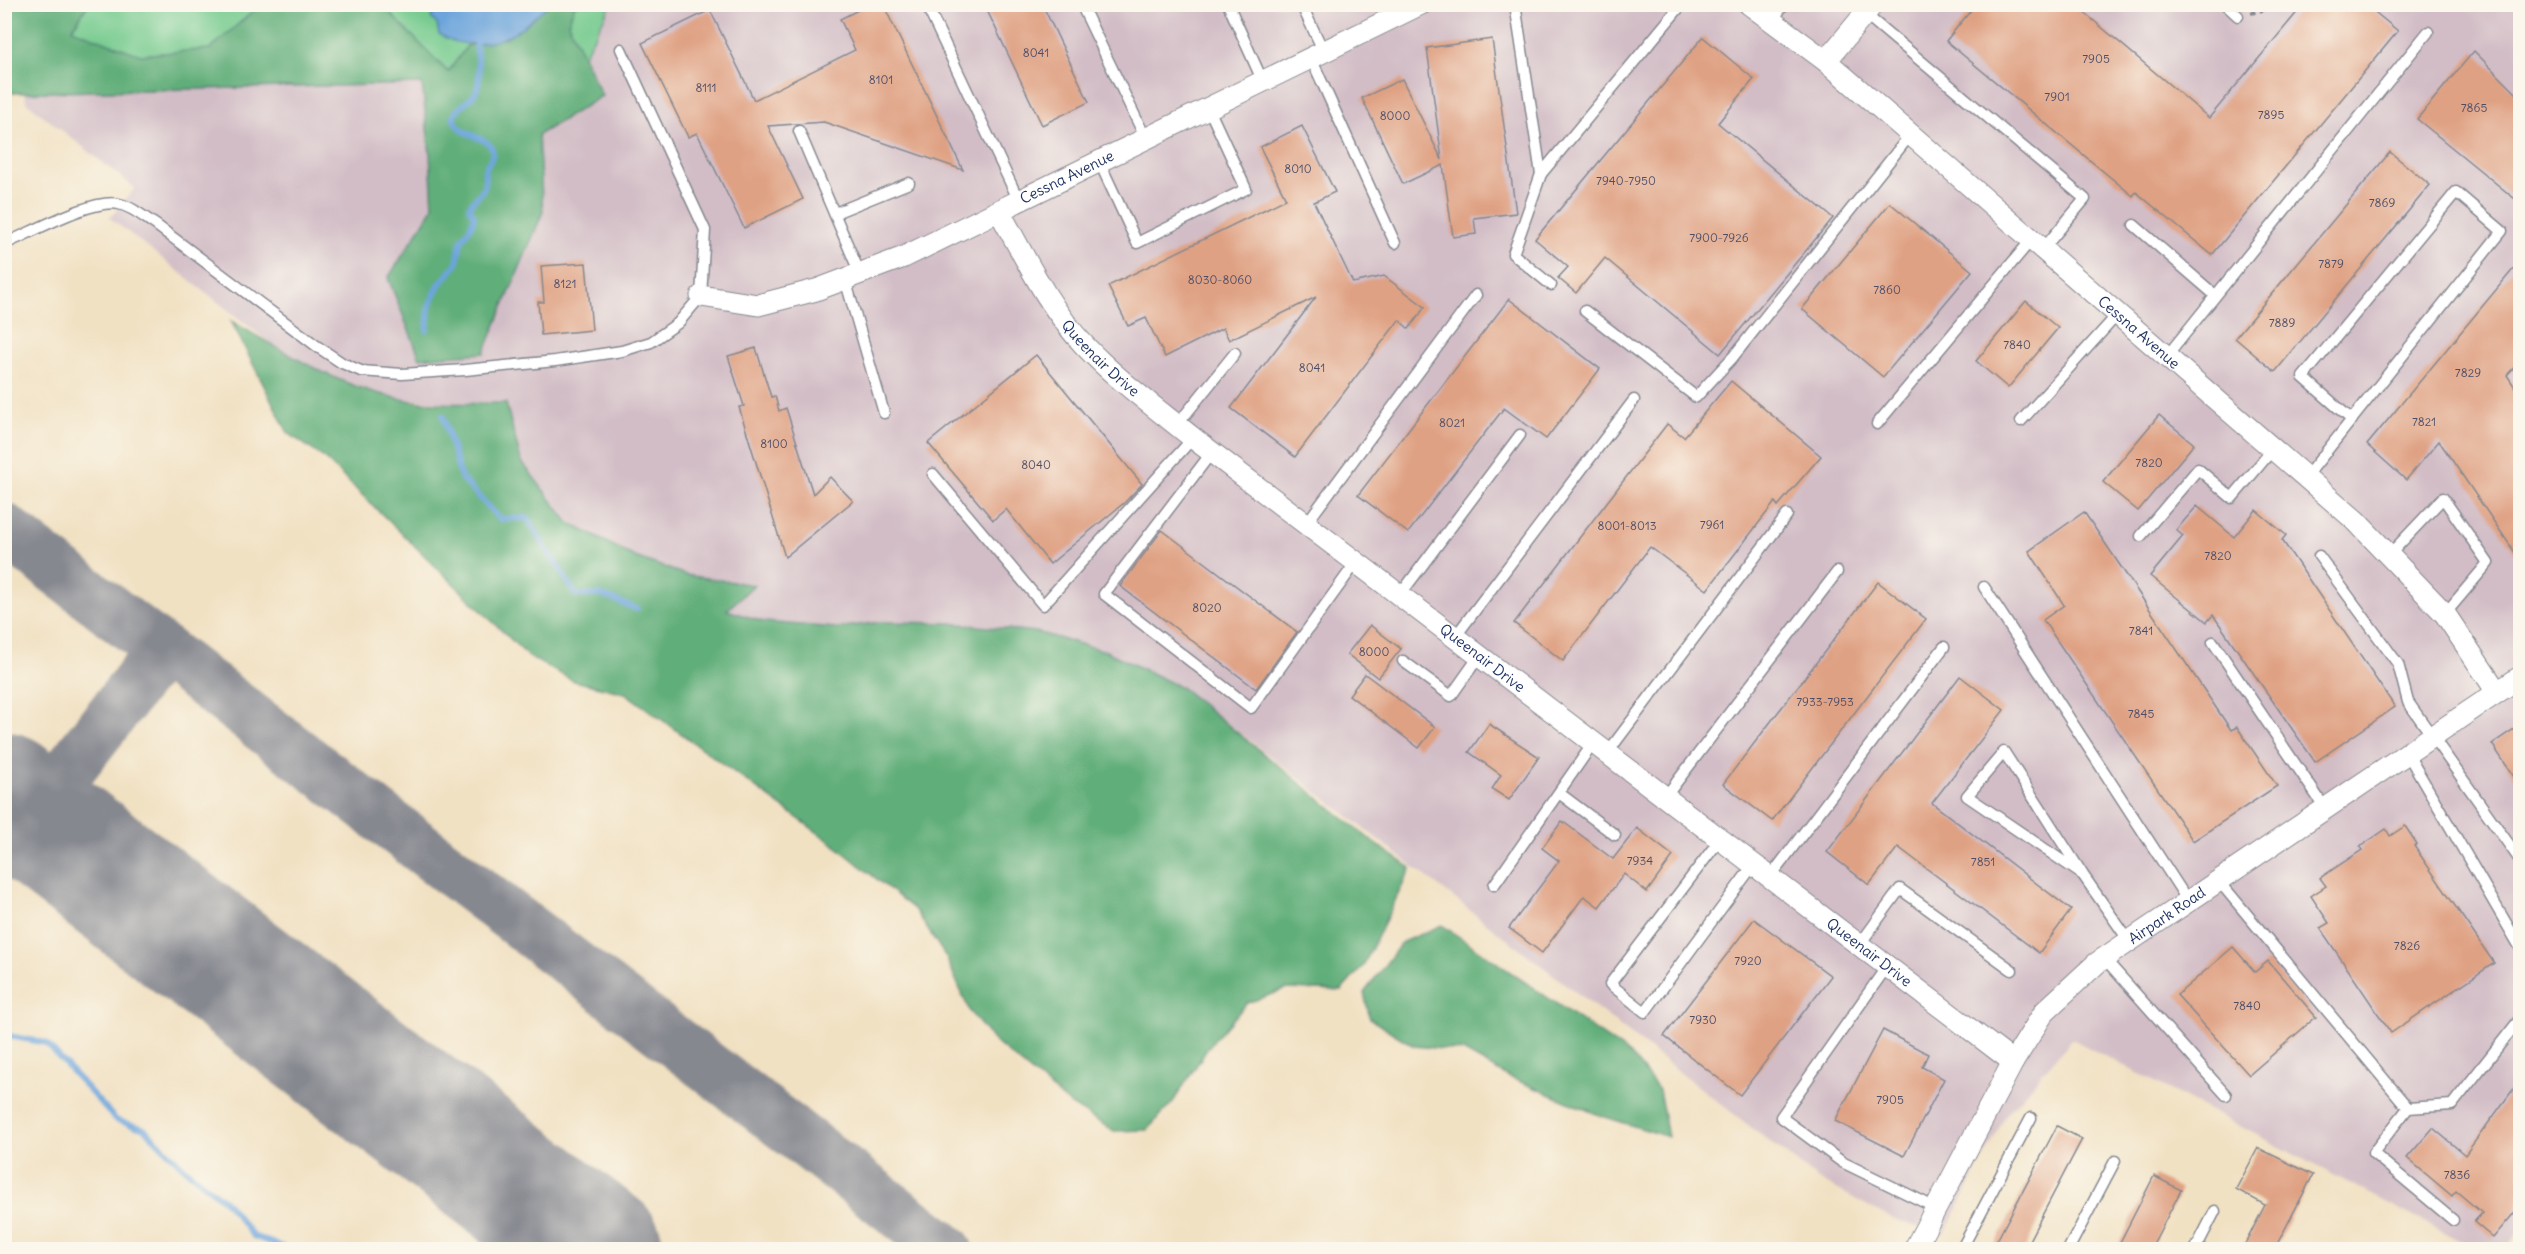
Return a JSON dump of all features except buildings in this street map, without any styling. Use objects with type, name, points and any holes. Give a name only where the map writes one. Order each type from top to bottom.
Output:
[{"type":"street","name":"Cessna Avenue","points":[[701,296],[758,305],[816,290],[904,257],[1420,4]]},
{"type":"street","name":"Cessna Avenue","points":[[1749,4],[1778,13],[1826,61],[2356,521],[2445,614],[2497,692]]},
{"type":"street","points":[[1826,61],[1869,9]]},
{"type":"street","name":"Queenair Drive","points":[[999,211],[1056,310],[1084,345],[1116,376],[1306,524],[2013,1062]]},
{"type":"street","name":"Airpark Road","points":[[1914,1250],[2013,1062],[2046,1011],[2104,958],[2128,941],[2520,676]]},
{"type":"lane","points":[[926,4],[1019,201]]},
{"type":"lane","points":[[1081,4],[1146,139]]},
{"type":"lane","points":[[1228,4],[1263,82]]},
{"type":"lane","points":[[1301,4],[1317,55],[1395,243]]},
{"type":"lane","points":[[1515,4],[1540,174]]},
{"type":"lane","points":[[1551,285],[1514,254],[1540,174],[1682,4]]},
{"type":"lane","points":[[2225,4],[2238,16]]},
{"type":"lane","points":[[1869,9],[2085,199],[2037,244],[1877,424]]},
{"type":"lane","points":[[2167,356],[2428,32]]},
{"type":"lane","points":[[4,244],[94,204],[118,203],[156,225],[342,363],[361,371],[378,374],[487,367],[622,351],[651,342],[678,323],[701,296],[705,230],[621,50]]},
{"type":"lane","points":[[1099,161],[1137,243],[1246,189],[1209,109]]},
{"type":"lane","points":[[799,131],[835,213],[853,277],[884,413]]},
{"type":"lane","points":[[1585,311],[1696,397],[1734,357],[1911,134]]},
{"type":"lane","points":[[835,213],[909,183]]},
{"type":"lane","points":[[2306,477],[2352,420],[2502,231],[2456,192],[2303,378],[2352,420]]},
{"type":"lane","points":[[2134,225],[2215,295]]},
{"type":"lane","points":[[1306,524],[1476,295]]},
{"type":"lane","points":[[2021,421],[2118,314]]},
{"type":"lane","points":[[933,474],[1043,605],[1185,431],[1235,353]]},
{"type":"lane","points":[[1455,636],[1634,400]]},
{"type":"lane","points":[[1400,595],[1520,435]]},
{"type":"lane","points":[[2141,536],[2198,469],[2232,498],[2273,449]]},
{"type":"lane","points":[[1212,452],[1104,594],[1251,708],[1357,561]]},
{"type":"lane","points":[[2390,554],[2443,498],[2488,563],[2445,614]]},
{"type":"lane","points":[[1494,885],[1559,793],[1601,747],[1787,515]]},
{"type":"lane","points":[[2319,556],[2398,664],[2408,702],[2520,860]]},
{"type":"lane","points":[[1666,796],[1837,572]]},
{"type":"lane","points":[[1984,587],[2188,901]]},
{"type":"lane","points":[[2212,642],[2325,808]]},
{"type":"lane","points":[[1771,876],[1944,647]]},
{"type":"lane","points":[[1403,661],[1451,696],[1480,655]]},
{"type":"lane","points":[[2083,875],[1967,796],[2004,752],[2128,941]]},
{"type":"lane","points":[[2408,753],[2520,947]]},
{"type":"lane","points":[[1559,793],[1615,835]]},
{"type":"lane","points":[[1721,838],[1610,984],[1646,1012],[1754,864]]},
{"type":"lane","points":[[2218,880],[2408,1108]]},
{"type":"lane","points":[[1860,944],[1900,889],[2012,970]]},
{"type":"lane","points":[[2104,958],[2226,1095]]},
{"type":"lane","points":[[1888,965],[1781,1117],[1842,1162],[1936,1208]]},
{"type":"lane","points":[[2453,1220],[2373,1153],[2408,1108],[2452,1105],[2520,1019]]},
{"type":"lane","points":[[1961,1250],[2031,1118]]},
{"type":"lane","points":[[2068,1250],[2115,1161]]},
{"type":"lane","points":[[2195,1250],[2215,1211]]},
{"type":"path","points":[[2238,16],[2285,4]]},
{"type":"shaded area","points":[[611,5],[2520,5],[2520,1230],[2506,1249],[2476,1249],[2072,1039],[2006,1115],[1945,1233],[1937,1233],[1892,1219],[1818,1179],[1182,688],[950,623],[881,622],[837,628],[764,622],[726,610],[753,585],[686,575],[635,557],[569,523],[521,461],[506,403],[453,403],[392,398],[321,372],[273,345],[110,218],[135,188],[26,102],[25,93],[422,84],[433,208],[388,279],[419,357],[484,352],[543,212],[538,135],[602,97],[583,57]]},
{"type":"green space","points":[[4,5],[611,5],[583,57],[568,23],[572,11],[422,84],[5,93]]},
{"type":"green space","points":[[4,5],[88,5],[72,29],[140,55],[210,49],[260,5],[382,5],[448,72],[467,46],[505,38],[524,26],[549,5],[575,5],[568,23],[602,96],[538,135],[543,212],[484,353],[420,358],[388,278],[433,208],[422,84],[5,93]]},
{"type":"green space","points":[[231,321],[308,365],[370,391],[420,402],[506,403],[521,461],[569,523],[635,557],[686,575],[754,585],[727,610],[764,622],[837,628],[881,622],[950,623],[1036,632],[1106,651],[1182,688],[1372,841],[1411,868],[1363,966],[1341,991],[1287,989],[1247,1003],[1209,1046],[1173,1102],[1147,1130],[1114,1131],[1071,1105],[994,1041],[970,1012],[946,957],[915,910],[832,843],[625,693],[574,681],[529,657],[324,458],[288,433]]},
{"type":"green space","points":[[1442,925],[1631,1055],[1659,1090],[1668,1137],[1599,1115],[1509,1077],[1463,1051],[1414,1046],[1370,1019],[1364,993],[1402,942]]},
{"type":"water","points":[[433,5],[549,5],[524,26],[504,38],[471,44],[459,43],[439,34],[437,24],[431,18],[436,10]]},
{"type":"waterway","points":[[427,330],[429,306],[439,285],[457,263],[461,241],[472,224],[474,216],[469,207],[484,187],[485,170],[492,158],[492,149],[489,144],[461,129],[453,117],[459,108],[472,97],[478,86],[476,45]]},
{"type":"waterway","points":[[443,416],[461,478],[500,519],[527,518],[576,595],[601,595],[637,609]]},
{"type":"waterway","points":[[4,1035],[46,1043],[116,1120],[145,1129],[183,1167],[227,1203],[253,1236],[291,1250]]},
{"type":"taxiway","points":[[4,529],[947,1250]]},
{"type":"taxiway","points":[[32,817],[162,650]]},
{"type":"runway","points":[[4,796],[599,1250]]}]
